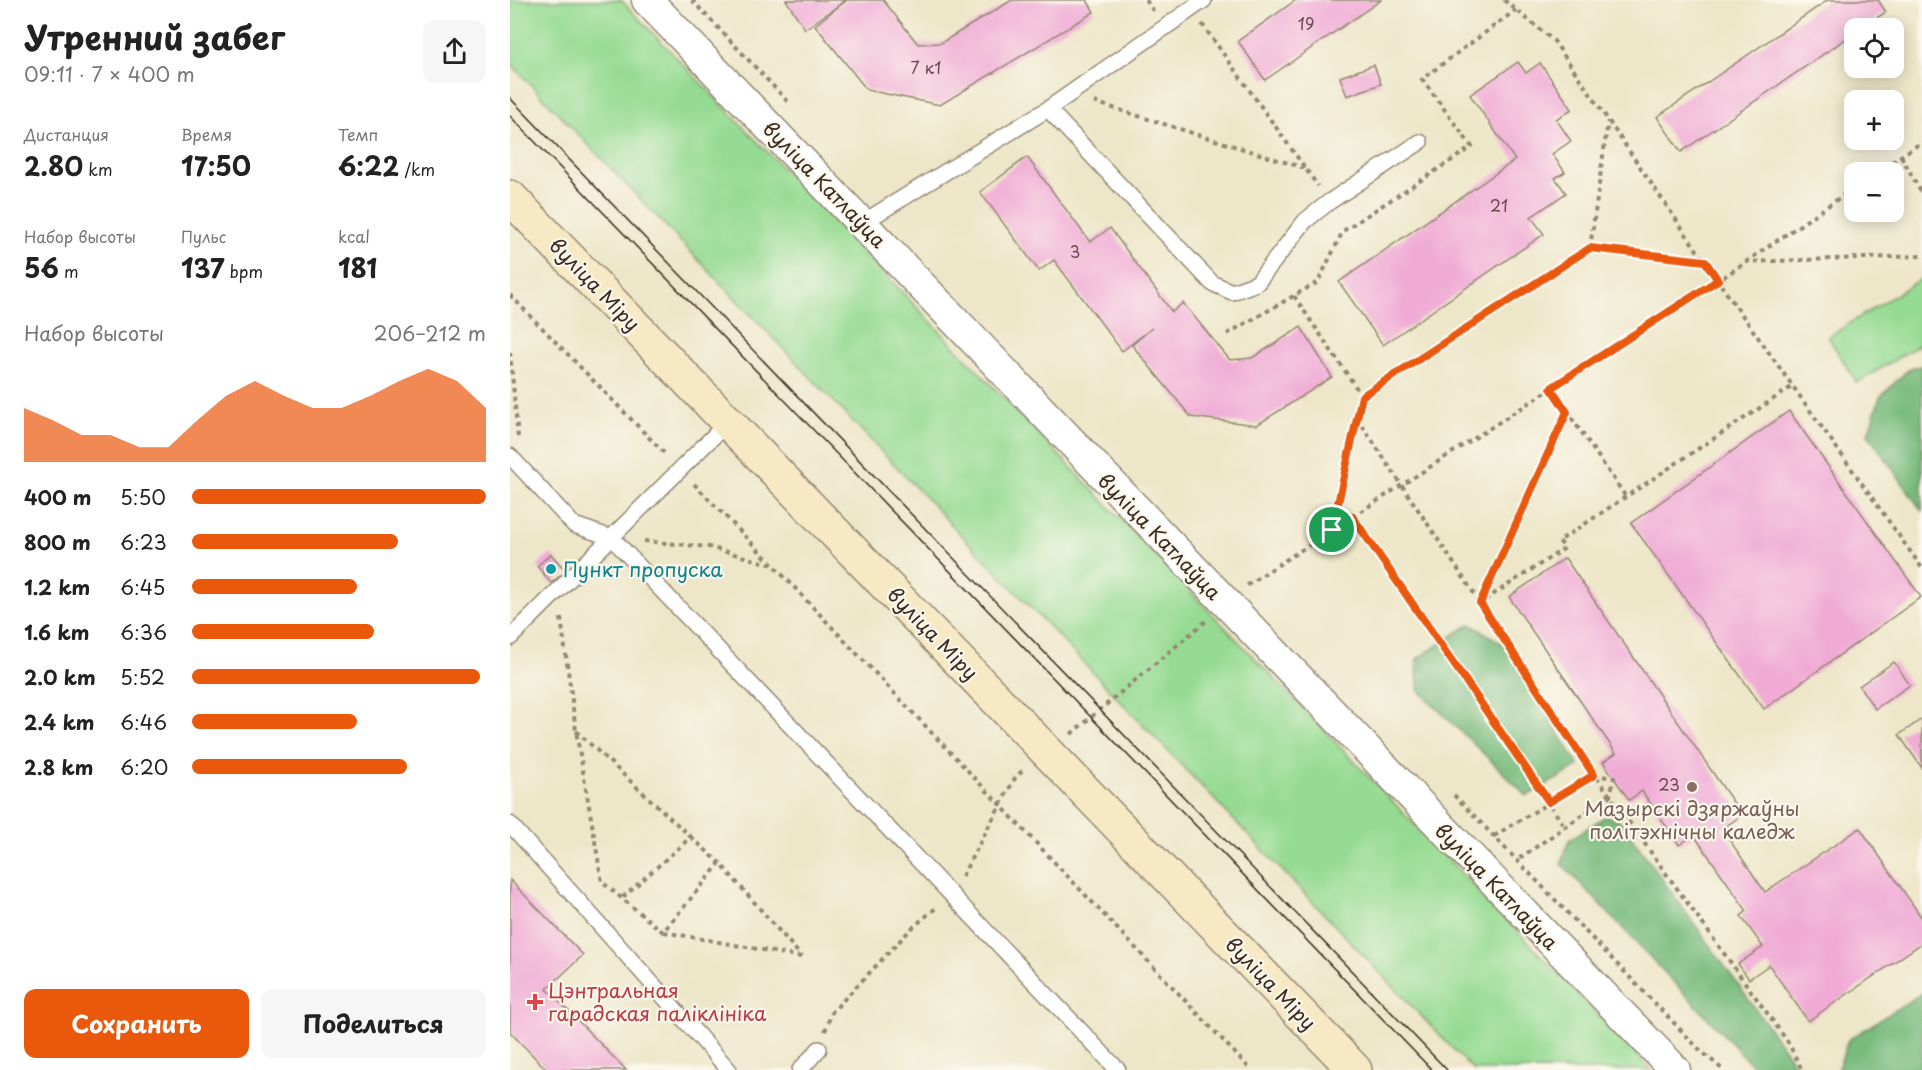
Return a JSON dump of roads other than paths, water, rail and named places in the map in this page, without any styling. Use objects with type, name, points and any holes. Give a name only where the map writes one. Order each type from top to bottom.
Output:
[{"type":"main road","name":"вуліца Міру","points":[[510,197],[1356,1070]]},
{"type":"street","name":"вуліца Катлаўца","points":[[647,0],[1225,605],[1675,1070]]},
{"type":"lane","points":[[862,223],[1048,109],[1198,4]]},
{"type":"lane","points":[[1048,109],[1212,284],[1232,292],[1257,283],[1305,221],[1329,202],[1420,142]]},
{"type":"lane","points":[[510,638],[729,421]]},
{"type":"lane","points":[[515,462],[574,525],[612,538],[1119,1070]]},
{"type":"lane","points":[[510,825],[729,1070]]},
{"type":"lane","points":[[800,1070],[819,1049]]},
{"type":"tram line","points":[[510,98],[1447,1070]]},
{"type":"tram line","points":[[510,116],[1432,1070]]},
{"type":"place","name":"Пункт пропуска","points":[[551,569]]},
{"type":"place","name":"Мазырскі дзяржаўны політэхнічны каледж","points":[[1692,787]]},
{"type":"place","name":"Цэнтральная гарадская паліклініка","points":[[535,1002]]}]
